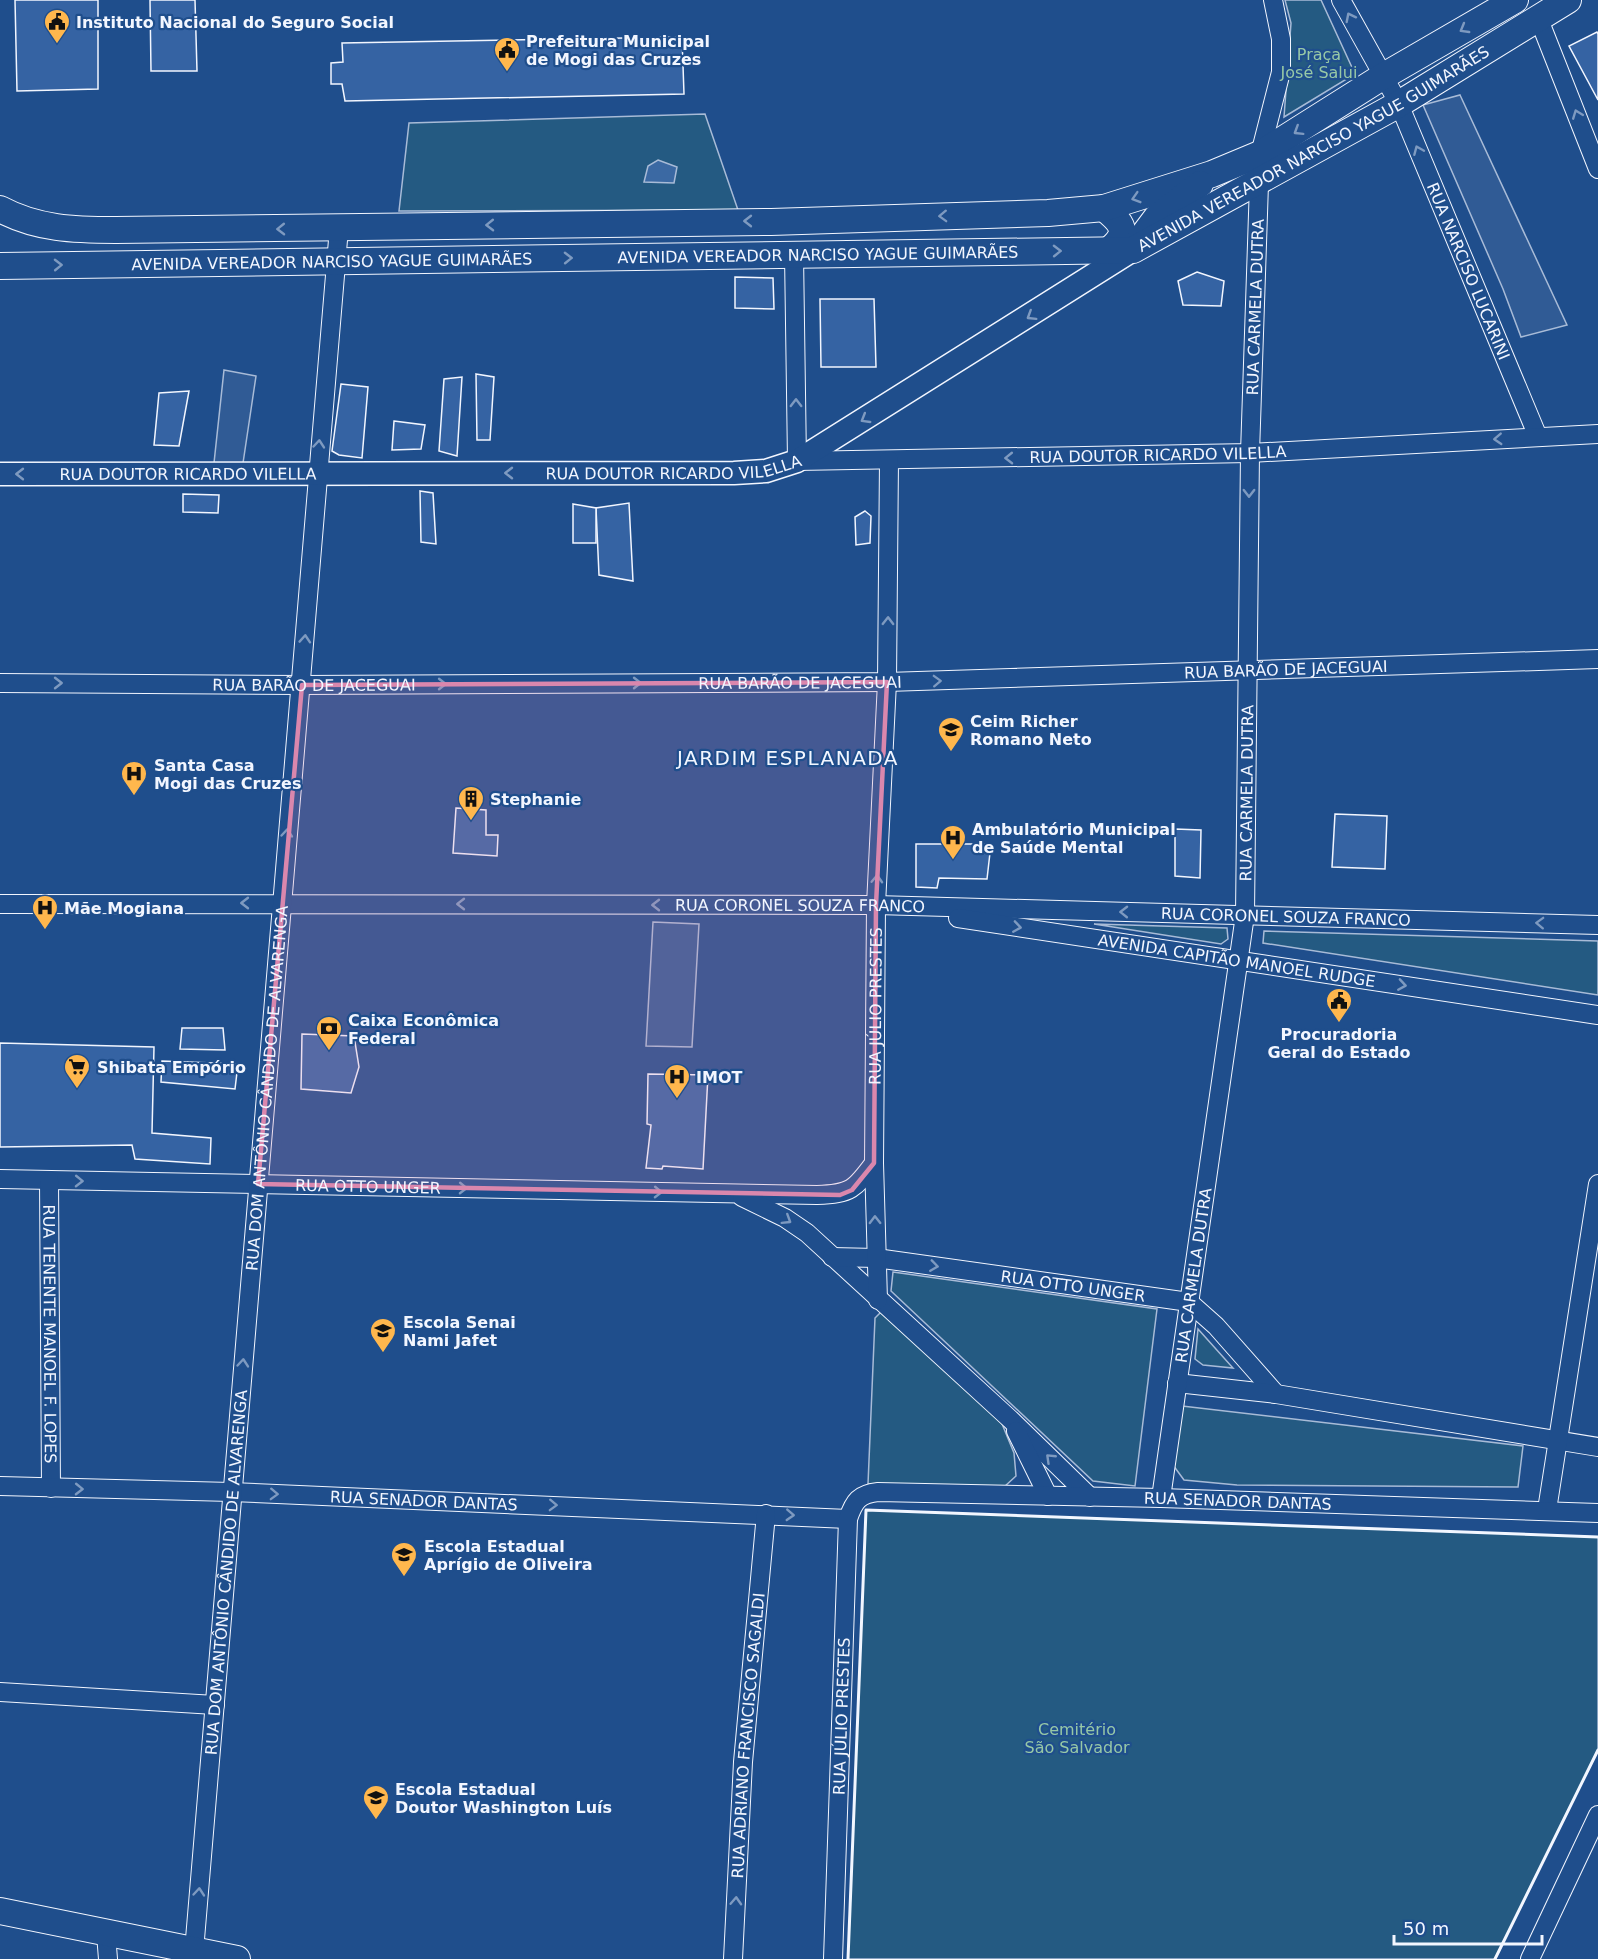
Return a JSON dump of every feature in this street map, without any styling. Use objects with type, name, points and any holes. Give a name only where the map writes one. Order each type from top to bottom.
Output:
[{"type":"main road","name":"AVENIDA VEREADOR NARCISO YAGUE GUIMARÃES","points":[[0,209],[29,222],[88,230],[771,222],[1048,213],[1104,208],[1212,174],[1260,154],[1382,77],[1515,0]]},
{"type":"main road","name":"AVENIDA VEREADOR NARCISO YAGUE GUIMARÃES","points":[[0,266],[1121,250],[1259,183],[1399,105],[1568,0]]},
{"type":"main road","points":[[1121,250],[1157,217],[1212,174]]},
{"type":"main road","points":[[1104,208],[1119,220],[1122,226],[1119,240],[1121,250]]},
{"type":"main road","points":[[0,1911],[107,1947],[194,1951],[237,1959]]},
{"type":"street","name":"RUA CARMELA DUTRA","points":[[1161,1498],[1245,915],[1250,453],[1260,154],[1281,72],[1281,39],[1273,0]]},
{"type":"street","name":"RUA NARCISO LUCARINI","points":[[1341,0],[1399,105],[1538,437]]},
{"type":"street","points":[[1538,17],[1598,169]]},
{"type":"street","name":"RUA DOM ANTÔNIO CÂNDIDO DE ALVARENGA","points":[[194,1951],[339,228]]},
{"type":"street","points":[[797,461],[1121,250]]},
{"type":"street","points":[[794,254],[797,461]]},
{"type":"street","name":"RUA DOUTOR RICARDO VILELLA","points":[[0,474],[734,473],[766,471],[797,461],[1250,453],[1598,434]]},
{"type":"street","name":"RUA JÚLIO PRESTES","points":[[878,1300],[874,1163],[876,905],[887,682],[889,460]]},
{"type":"street","name":"RUA BARÃO DE JACEGUAI","points":[[0,683],[302,685],[887,682],[1598,659]]},
{"type":"street","name":"RUA CORONEL SOUZA FRANCO","points":[[0,904],[876,905],[1598,925]]},
{"type":"street","name":"AVENIDA CAPITÃO MANOEL RUDGE","points":[[876,905],[1598,1015]]},
{"type":"street","name":"RUA OTTO UNGER","points":[[0,1179],[840,1195],[852,1190],[874,1163]]},
{"type":"street","name":"RUA TENENTE MANOEL F. LOPES","points":[[49,1180],[51,1488]]},
{"type":"street","points":[[1547,1510],[1557,1441],[1595,1233],[1598,1184]]},
{"type":"street","name":"RUA OTTO UNGER","points":[[735,1194],[784,1218],[807,1233],[1010,1419],[1090,1497]]},
{"type":"street","name":"RUA OTTO UNGER","points":[[832,1257],[876,1258],[1189,1302]]},
{"type":"street","points":[[1189,1302],[1216,1326],[1276,1394]]},
{"type":"street","points":[[1177,1383],[1276,1394],[1598,1447]]},
{"type":"street","points":[[1010,1419],[1048,1496]]},
{"type":"street","name":"RUA SENADOR DANTAS","points":[[0,1486],[231,1492],[848,1519],[853,1504],[860,1496],[878,1492],[1161,1498],[1598,1513]]},
{"type":"street","name":"RUA ADRIANO FRANCISCO SAGALDI","points":[[733,1959],[743,1762],[766,1514]]},
{"type":"street","name":"RUA JÚLIO PRESTES","points":[[833,1959],[848,1519]]},
{"type":"street","points":[[0,1692],[215,1705]]},
{"type":"street","points":[[1530,1959],[1598,1815]]},
{"type":"highlighted area","points":[[887,682],[876,905],[874,1163],[852,1190],[840,1195],[258,1184],[302,685]]},
{"type":"green space","name":"Praça José Salui","points":[[1285,0],[1321,0],[1355,74],[1284,117],[1291,23]]},
{"type":"green space","points":[[705,114],[738,210],[399,211],[409,123]]},
{"type":"green space","points":[[1094,924],[1227,928],[1228,939],[1221,944]]},
{"type":"green space","points":[[1264,931],[1598,941],[1598,995],[1263,943]]},
{"type":"green space","points":[[893,1272],[1157,1309],[1135,1486],[1093,1481],[891,1291]]},
{"type":"green space","points":[[881,1312],[1000,1419],[1014,1453],[1016,1476],[1004,1487],[868,1484],[875,1318]]},
{"type":"green space","points":[[1198,1329],[1233,1368],[1203,1365],[1195,1359]]},
{"type":"green space","points":[[1182,1406],[1523,1446],[1518,1487],[1237,1485],[1184,1480],[1173,1465]]},
{"type":"green space","name":"Cemitério São Salvador","points":[[866,1510],[1598,1537],[1598,1750],[1495,1959],[848,1959]]},
{"type":"shaded area","points":[[1460,95],[1567,325],[1521,337],[1503,289],[1423,105]]},
{"type":"shaded area","points":[[658,160],[677,167],[674,183],[644,182],[648,166]]},
{"type":"shaded area","points":[[224,370],[256,376],[243,463],[214,463]]},
{"type":"shaded area","points":[[653,922],[699,924],[692,1047],[646,1046]]},
{"type":"building","name":"Instituto Nacional do Seguro Social","points":[[15,0],[98,0],[98,89],[17,91]]},
{"type":"building","points":[[150,0],[195,0],[197,71],[151,71]]},
{"type":"building","points":[[1597,32],[1598,34],[1598,100],[1569,46]]},
{"type":"building","name":"Prefeitura Municipal de Mogi das Cruzes","points":[[682,37],[684,94],[345,101],[342,84],[331,84],[331,63],[343,62],[342,43]]},
{"type":"building","points":[[1197,272],[1224,281],[1221,306],[1183,305],[1178,281]]},
{"type":"building","points":[[735,277],[773,278],[774,309],[735,308]]},
{"type":"building","points":[[820,299],[874,299],[876,367],[821,367]]},
{"type":"building","points":[[476,374],[494,377],[490,440],[477,440]]},
{"type":"building","points":[[462,377],[457,456],[439,451],[444,379]]},
{"type":"building","points":[[341,384],[368,387],[362,458],[339,455],[332,451]]},
{"type":"building","points":[[189,391],[179,446],[154,445],[159,393]]},
{"type":"building","points":[[394,421],[425,425],[421,449],[392,450]]},
{"type":"building","points":[[420,491],[433,493],[436,544],[421,542]]},
{"type":"building","points":[[183,494],[219,495],[218,513],[183,512]]},
{"type":"building","points":[[629,503],[633,581],[599,575],[596,508]]},
{"type":"building","points":[[573,504],[596,508],[596,543],[573,543]]},
{"type":"building","points":[[865,511],[871,516],[870,543],[856,545],[855,517]]},
{"type":"building","name":"Stephanie","points":[[456,808],[486,810],[486,835],[498,835],[497,856],[453,853]]},
{"type":"building","points":[[1335,814],[1387,816],[1385,869],[1332,867]]},
{"type":"building","points":[[1175,829],[1201,830],[1200,878],[1175,876]]},
{"type":"building","name":"Ambulatório Municipal de Saúde Mental","points":[[916,844],[991,844],[987,879],[939,878],[937,888],[916,887]]},
{"type":"building","points":[[182,1028],[223,1028],[225,1050],[180,1049]]},
{"type":"building","name":"Caixa Econômica Federal","points":[[302,1034],[354,1036],[359,1067],[351,1093],[301,1089]]},
{"type":"building","name":"Shibata Empório","points":[[0,1043],[154,1047],[152,1133],[211,1138],[210,1164],[135,1159],[132,1145],[0,1147]]},
{"type":"building","points":[[162,1061],[238,1064],[235,1089],[161,1082]]},
{"type":"building","name":"IMOT","points":[[648,1074],[708,1075],[703,1169],[663,1166],[662,1169],[646,1168],[651,1125],[647,1124]]},
{"type":"wall","points":[[848,1959],[866,1510],[1598,1537]]},
{"type":"wall","points":[[1495,1959],[1598,1750]]},
{"type":"place","name":"Instituto Nacional do Seguro Social","points":[[57,45]]},
{"type":"place","name":"Prefeitura Municipal de Mogi das Cruzes","points":[[507,73]]},
{"type":"place","name":"Ceim Richer Romano Neto","points":[[951,753]]},
{"type":"place","name":"Santa Casa Mogi das Cruzes","points":[[134,797]]},
{"type":"place","name":"Stephanie","points":[[471,822]]},
{"type":"place","name":"Ambulatório Municipal de Saúde Mental","points":[[953,861]]},
{"type":"place","name":"Mãe Mogiana","points":[[45,931]]},
{"type":"place","name":"Procuradoria Geral do Estado","points":[[1339,1024]]},
{"type":"place","name":"Caixa Econômica Federal","points":[[329,1052]]},
{"type":"place","name":"Shibata Empório","points":[[77,1090]]},
{"type":"place","name":"IMOT","points":[[677,1100]]},
{"type":"place","name":"Escola Senai Nami Jafet","points":[[383,1354]]},
{"type":"place","name":"Escola Estadual Aprígio de Oliveira","points":[[404,1578]]},
{"type":"place","name":"Escola Estadual Doutor Washington Luís","points":[[376,1821]]},
{"type":"district","name":"JARDIM ESPLANADA","points":[[788,758]]}]
